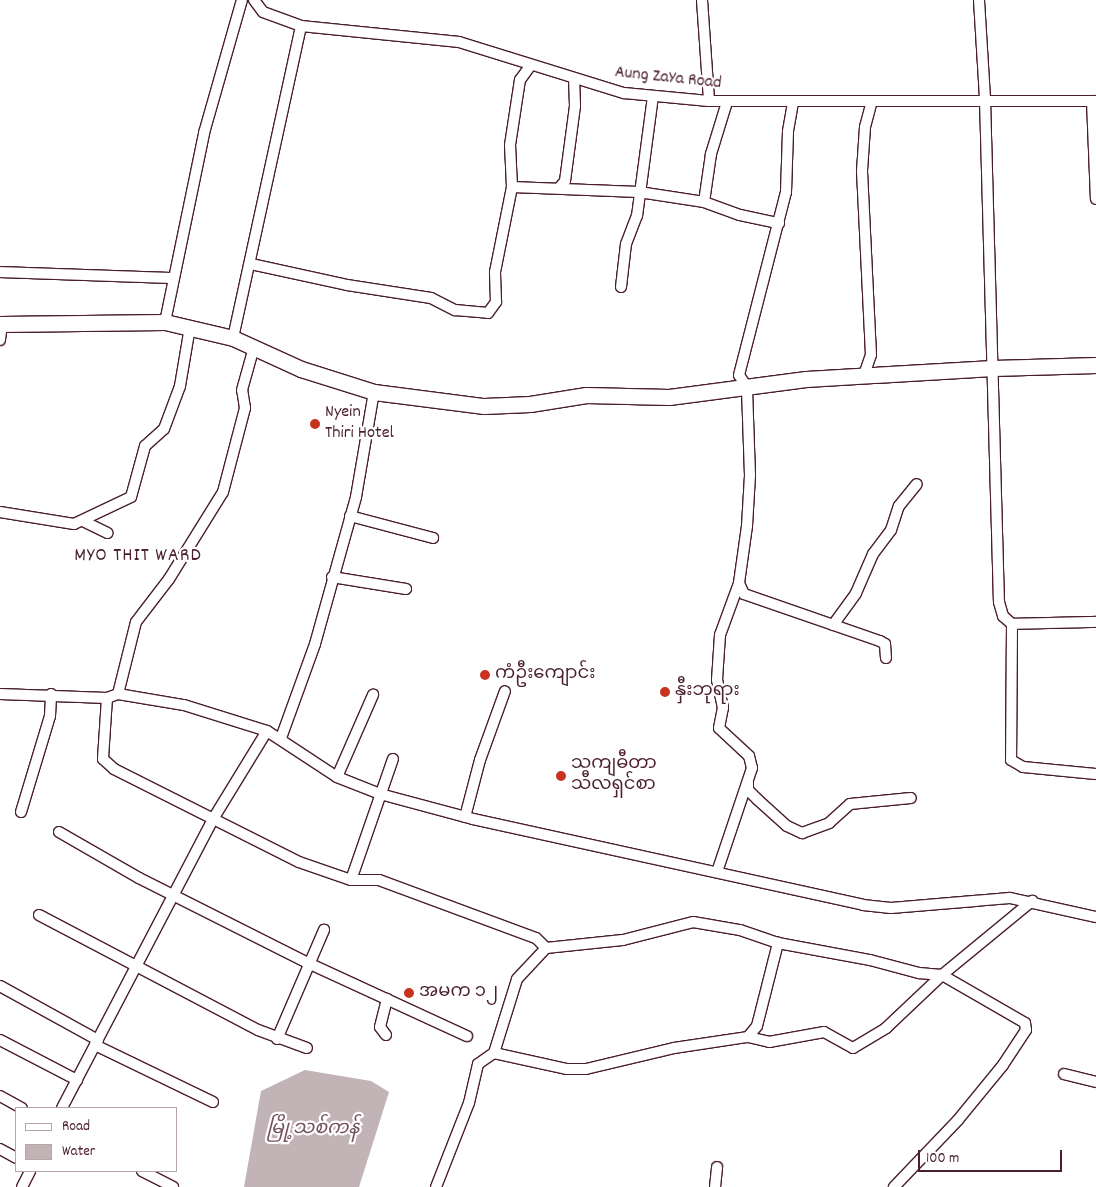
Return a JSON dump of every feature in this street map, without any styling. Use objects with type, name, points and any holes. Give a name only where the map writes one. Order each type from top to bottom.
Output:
[{"type":"street","points":[[165,322],[204,133],[242,0]]},
{"type":"street","name":"Aung ZaYa Road","points":[[254,0],[263,12],[301,26],[459,42],[530,66],[624,93],[709,102],[871,104],[985,99],[1094,101]]},
{"type":"street","points":[[702,0],[709,102]]},
{"type":"street","points":[[979,0],[985,99],[999,602],[1003,616],[1012,624],[1096,622]]},
{"type":"street","points":[[233,338],[251,264],[301,26]]},
{"type":"street","points":[[251,264],[347,285],[431,298],[455,310],[488,313],[496,302],[494,272],[512,187],[510,145],[520,80],[530,66]]},
{"type":"street","points":[[559,188],[564,181],[574,116],[574,79]]},
{"type":"street","points":[[621,287],[626,244],[637,216],[653,96]]},
{"type":"street","points":[[1094,101],[1096,199]]},
{"type":"street","points":[[704,202],[711,154],[727,102]]},
{"type":"street","points":[[717,872],[748,783],[752,761],[719,728],[724,708],[716,680],[720,635],[739,583],[750,475],[747,387],[739,375],[761,281],[779,223],[786,192],[788,131],[793,103]]},
{"type":"street","points":[[864,375],[871,355],[862,171],[865,127],[871,104]]},
{"type":"street","points":[[512,187],[639,192],[704,202],[740,215],[779,223]]},
{"type":"street","points":[[0,272],[173,278]]},
{"type":"street","points":[[0,340],[1,324],[165,322],[190,326],[233,338],[301,369],[374,392],[484,406],[530,404],[586,395],[669,397],[864,375],[1096,365]]},
{"type":"street","points":[[0,512],[70,524],[85,522],[131,497],[145,446],[164,429],[180,386],[190,326]]},
{"type":"street","points":[[118,694],[136,622],[174,572],[222,492],[245,408],[242,390],[254,348]]},
{"type":"street","points":[[281,738],[315,644],[350,516],[374,392]]},
{"type":"street","points":[[833,625],[856,593],[873,554],[891,530],[899,506],[917,484]]},
{"type":"street","points":[[350,516],[432,538]]},
{"type":"street","points":[[85,522],[108,533]]},
{"type":"street","points":[[332,577],[406,589]]},
{"type":"street","points":[[739,583],[744,594],[885,644],[886,658]]},
{"type":"street","points":[[1012,624],[1011,760],[1023,767],[1096,774]]},
{"type":"street","points":[[465,817],[480,760],[505,691]]},
{"type":"street","points":[[0,694],[51,694],[107,698],[118,694],[184,705],[267,731],[281,738],[337,777],[380,794],[465,817],[863,905],[891,908],[1010,898],[1032,901],[1096,917]]},
{"type":"street","points":[[21,812],[50,716],[51,694]]},
{"type":"street","points":[[337,777],[373,695]]},
{"type":"street","points":[[107,698],[103,759],[114,769],[299,862],[351,880],[379,880],[536,938],[546,948]]},
{"type":"street","points":[[63,1107],[213,819],[267,731]]},
{"type":"street","points":[[351,880],[393,759]]},
{"type":"street","points":[[748,783],[748,790],[758,800],[787,826],[802,833],[829,823],[850,804],[912,798]]},
{"type":"street","points":[[59,832],[173,896],[308,963],[467,1036]]},
{"type":"street","points":[[494,1053],[567,1068],[586,1069],[674,1048],[748,1037],[769,1042],[824,1032],[853,1048],[886,1028],[942,975],[1032,901]]},
{"type":"street","points":[[39,915],[135,968],[276,1039],[307,1048]]},
{"type":"street","points":[[436,1187],[469,1103],[478,1064],[494,1053],[517,980],[546,948],[623,940],[693,922],[740,930],[778,943],[870,960],[919,973],[942,975],[1025,1023],[1026,1030],[1003,1066],[958,1120],[894,1187]]},
{"type":"street","points":[[276,1039],[324,930]]},
{"type":"street","points":[[748,1037],[758,1026],[778,943]]},
{"type":"street","points":[[0,986],[96,1042],[213,1102]]},
{"type":"street","points":[[386,1035],[380,1027],[387,999]]},
{"type":"street","points":[[0,1040],[78,1080]]},
{"type":"street","points":[[1064,1074],[1096,1082]]},
{"type":"street","points":[[0,1096],[20,1107]]},
{"type":"street","points":[[0,1149],[15,1157]]},
{"type":"street","points":[[715,1187],[718,1167]]},
{"type":"street","points":[[22,1187],[30,1172]]},
{"type":"street","points":[[144,1172],[173,1187]]},
{"type":"water","name":"မြို့သစ်ကန်","points":[[305,1070],[371,1081],[389,1092],[359,1187],[244,1187],[261,1091]]},
{"type":"place","name":"Nyein Thiri Hotel","points":[[315,424]]},
{"type":"place","name":"ကံဦးကျောင်း","points":[[485,675]]},
{"type":"place","name":"နှီးဘုရား","points":[[665,692]]},
{"type":"place","name":"သကျဓီတာ သီလရှင်စာ","points":[[561,776]]},
{"type":"place","name":"အမက ၁၂","points":[[409,993]]},
{"type":"district","name":"MYO THIT WARD","points":[[138,556]]}]
